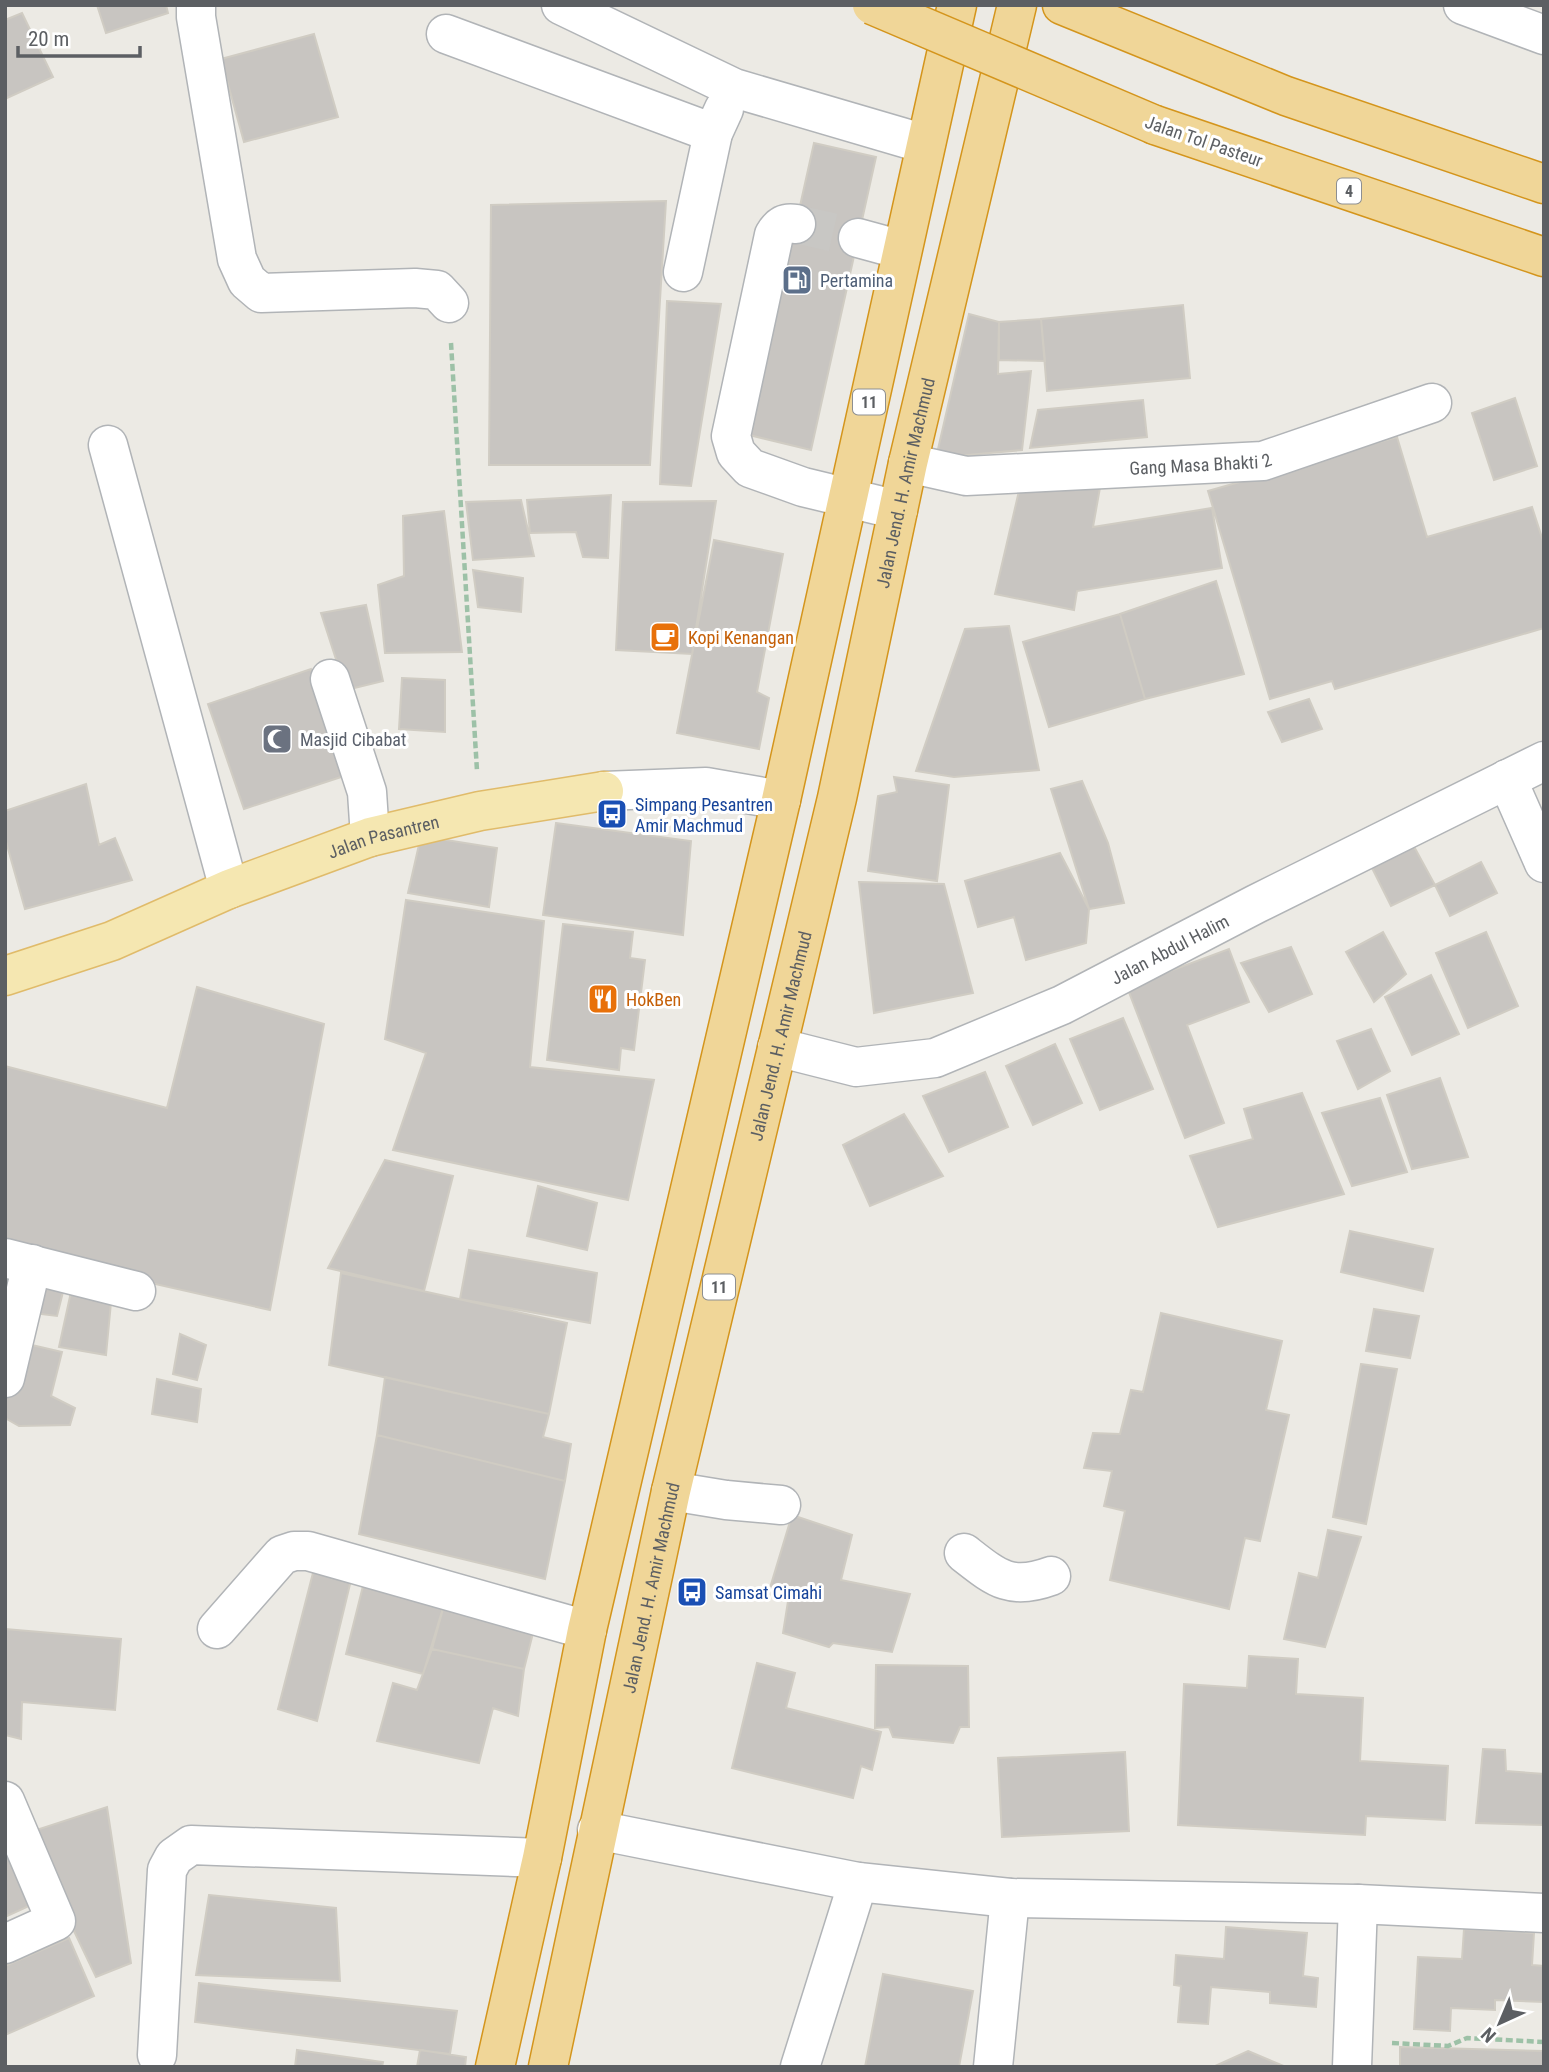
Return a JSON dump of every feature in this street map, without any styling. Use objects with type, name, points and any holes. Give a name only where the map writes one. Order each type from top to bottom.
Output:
[{"type":"highway","name":"Jalan Tol Pasteur","points":[[872,5],[1155,125],[1544,257]]},
{"type":"highway","name":"11","points":[[495,2067],[542,1858],[587,1630],[781,800],[957,5]]},
{"type":"highway","name":"Jalan Jend. H. Amir Machmud","points":[[548,2067],[671,1491],[837,798],[908,463],[1017,5]]},
{"type":"highway","points":[[1062,5],[1286,96],[1544,184]]},
{"type":"main road","name":"Jalan Pasantren","points":[[5,976],[112,941],[229,890],[370,837],[480,811],[604,791]]},
{"type":"street","points":[[196,5],[236,259],[247,281],[261,293],[415,288],[437,290],[449,303]]},
{"type":"street","points":[[561,5],[734,88],[925,144]]},
{"type":"street","points":[[1463,5],[1544,35]]},
{"type":"street","points":[[446,34],[713,133]]},
{"type":"street","points":[[683,272],[713,133],[734,88]]},
{"type":"street","points":[[796,224],[779,226],[774,235],[731,436],[736,453],[750,468],[803,487],[898,510]]},
{"type":"street","points":[[858,239],[902,250]]},
{"type":"street","name":"Gang Masa Bhakti 2","points":[[908,463],[966,476],[1263,461],[1432,403]]},
{"type":"street","points":[[108,445],[229,890]]},
{"type":"street","points":[[331,679],[367,792],[370,837]]},
{"type":"street","name":"Jalan Abdul Halim","points":[[777,1048],[856,1067],[935,1058],[1062,1005],[1268,898],[1544,761]]},
{"type":"street","points":[[1507,779],[1544,863]]},
{"type":"street","name":"Jalan Pasantren","points":[[604,791],[706,787],[781,800]]},
{"type":"street","points":[[5,1378],[19,1261],[136,1291]]},
{"type":"street","points":[[671,1491],[780,1505]]},
{"type":"street","points":[[217,1629],[282,1555],[294,1551],[308,1551],[587,1630]]},
{"type":"street","points":[[964,1553],[985,1570],[1006,1581],[1031,1583],[1051,1576]]},
{"type":"street","points":[[5,1801],[56,1922],[5,1944]]},
{"type":"street","points":[[597,1830],[858,1882],[1010,1898],[1358,1904],[1544,1913]]},
{"type":"street","points":[[157,2055],[167,1870],[174,1857],[191,1845],[542,1858]]},
{"type":"street","points":[[800,2067],[858,1882]]},
{"type":"street","points":[[993,2067],[1010,1898]]},
{"type":"street","points":[[1352,2053],[1358,1904]]},
{"type":"path","points":[[449,303],[480,811]]},
{"type":"path","points":[[1352,2053],[1448,2046],[1467,2038],[1544,2042]]},
{"type":"building","points":[[97,5],[166,5],[168,13],[106,33]]},
{"type":"building","points":[[22,13],[53,77],[5,99],[5,20]]},
{"type":"building","points":[[314,34],[338,117],[244,142],[221,59]]},
{"type":"building","points":[[814,143],[876,157],[811,450],[749,435]]},
{"type":"building","points":[[666,201],[650,465],[489,465],[491,205]]},
{"type":"building","points":[[667,301],[721,304],[691,486],[660,484]]},
{"type":"building","points":[[1183,305],[1190,378],[1047,391],[1041,319]]},
{"type":"building","points":[[969,314],[999,322],[998,374],[1031,371],[1022,450],[936,458]]},
{"type":"building","points":[[1041,319],[1045,361],[999,360],[999,322]]},
{"type":"building","points":[[1515,398],[1537,466],[1494,480],[1472,413]]},
{"type":"building","points":[[1143,400],[1147,437],[1030,448],[1038,410]]},
{"type":"building","points":[[1397,437],[1427,537],[1532,507],[1544,544],[1544,628],[1335,689],[1332,681],[1270,699],[1208,491]]},
{"type":"building","points":[[1022,478],[1101,482],[1093,527],[1212,508],[1222,568],[1077,591],[1074,610],[995,594]]},
{"type":"building","points":[[611,495],[608,558],[583,557],[576,532],[530,533],[527,500]]},
{"type":"building","points":[[521,500],[534,556],[473,560],[466,502]]},
{"type":"building","points":[[716,501],[692,654],[616,650],[623,502]]},
{"type":"building","points":[[444,511],[462,652],[385,653],[378,585],[404,576],[403,516]]},
{"type":"building","points":[[714,540],[783,554],[757,692],[769,698],[759,749],[677,733]]},
{"type":"building","points":[[473,570],[523,578],[521,612],[478,607]]},
{"type":"building","points":[[1216,581],[1244,674],[1145,699],[1120,614]]},
{"type":"building","points":[[366,605],[383,681],[346,690],[321,613]]},
{"type":"building","points":[[1120,614],[1145,699],[1049,727],[1023,642]]},
{"type":"building","points":[[1009,626],[1039,770],[954,777],[916,771],[965,629]]},
{"type":"building","name":"Masjid Cibabat","points":[[311,669],[347,775],[244,809],[208,704]]},
{"type":"building","points":[[402,678],[445,680],[445,732],[399,729]]},
{"type":"building","points":[[1309,699],[1322,729],[1282,742],[1268,712]]},
{"type":"building","points":[[894,777],[949,785],[937,881],[868,871],[878,796],[897,792]]},
{"type":"building","points":[[1082,781],[1108,843],[1124,903],[1089,909],[1051,789]]},
{"type":"building","points":[[86,784],[99,845],[115,838],[132,880],[25,909],[5,838],[5,811]]},
{"type":"building","points":[[556,823],[691,841],[683,935],[543,915]]},
{"type":"building","points":[[421,836],[497,848],[489,907],[408,893]]},
{"type":"building","points":[[1411,841],[1435,885],[1391,906],[1369,862]]},
{"type":"building","points":[[1060,853],[1089,909],[1086,943],[1026,960],[1014,917],[978,927],[965,881]]},
{"type":"building","points":[[1481,862],[1497,893],[1450,916],[1435,885]]},
{"type":"building","points":[[859,882],[944,884],[973,993],[874,1013]]},
{"type":"building","points":[[406,900],[544,921],[530,1067],[654,1080],[628,1200],[393,1150],[426,1053],[385,1039]]},
{"type":"building","points":[[563,924],[633,932],[630,958],[645,960],[634,1050],[621,1048],[619,1070],[547,1060]]},
{"type":"building","points":[[1383,932],[1406,974],[1374,1002],[1346,952]]},
{"type":"building","points":[[1486,932],[1518,1006],[1468,1028],[1436,953]]},
{"type":"building","points":[[1291,947],[1312,994],[1269,1012],[1241,963]]},
{"type":"building","points":[[1229,949],[1249,1002],[1187,1025],[1224,1123],[1185,1138],[1127,987]]},
{"type":"building","points":[[1431,975],[1459,1034],[1412,1055],[1385,997]]},
{"type":"building","points":[[197,987],[324,1024],[270,1310],[5,1250],[5,1066],[167,1108]]},
{"type":"building","points":[[1123,1018],[1153,1089],[1100,1110],[1070,1039]]},
{"type":"building","points":[[1371,1029],[1390,1071],[1358,1089],[1337,1041]]},
{"type":"building","points":[[1055,1044],[1082,1103],[1033,1125],[1006,1066]]},
{"type":"building","points":[[985,1072],[1008,1127],[949,1152],[923,1096]]},
{"type":"building","points":[[1440,1078],[1468,1157],[1412,1169],[1387,1095]]},
{"type":"building","points":[[1302,1093],[1344,1194],[1218,1227],[1190,1156],[1253,1139],[1244,1109]]},
{"type":"building","points":[[1380,1098],[1407,1172],[1352,1186],[1322,1113]]},
{"type":"building","points":[[904,1114],[943,1176],[870,1206],[843,1145]]},
{"type":"building","points":[[385,1160],[453,1176],[424,1291],[328,1268]]},
{"type":"building","points":[[538,1186],[597,1203],[587,1250],[527,1236]]},
{"type":"building","points":[[1350,1231],[1433,1249],[1423,1291],[1341,1272]]},
{"type":"building","points":[[469,1250],[597,1273],[590,1323],[460,1299]]},
{"type":"building","points":[[41,1270],[67,1276],[57,1316],[32,1313]]},
{"type":"building","points":[[341,1273],[567,1323],[549,1414],[329,1365]]},
{"type":"building","points":[[74,1278],[112,1292],[106,1355],[59,1347]]},
{"type":"building","points":[[1374,1309],[1419,1316],[1410,1358],[1366,1351]]},
{"type":"building","points":[[1161,1313],[1282,1341],[1266,1410],[1289,1415],[1260,1541],[1245,1538],[1229,1609],[1110,1580],[1125,1511],[1104,1506],[1112,1471],[1084,1468],[1093,1433],[1120,1434],[1131,1390],[1143,1392]]},
{"type":"building","points":[[180,1334],[206,1345],[197,1380],[173,1374]]},
{"type":"building","points":[[19,1342],[62,1352],[51,1396],[75,1408],[70,1425],[19,1426],[5,1418],[5,1392]]},
{"type":"building","points":[[1361,1364],[1397,1369],[1366,1524],[1333,1517]]},
{"type":"building","points":[[385,1377],[549,1414],[543,1437],[571,1444],[565,1481],[377,1435]]},
{"type":"building","points":[[157,1379],[201,1389],[197,1422],[152,1414]]},
{"type":"building","points":[[377,1435],[565,1481],[545,1579],[359,1534]]},
{"type":"building","points":[[792,1515],[852,1535],[841,1580],[910,1594],[892,1652],[833,1643],[829,1647],[783,1633],[789,1595],[770,1588]]},
{"type":"building","points":[[1328,1530],[1361,1537],[1325,1647],[1284,1639],[1299,1573],[1318,1578]]},
{"type":"building","points":[[315,1565],[352,1576],[317,1721],[278,1709]]},
{"type":"building","points":[[365,1578],[446,1598],[423,1674],[346,1654]]},
{"type":"building","points":[[446,1598],[536,1621],[524,1669],[432,1649]]},
{"type":"building","points":[[5,1629],[121,1639],[115,1710],[22,1702],[21,1739],[5,1735]]},
{"type":"building","points":[[432,1649],[524,1669],[518,1716],[493,1708],[479,1763],[377,1741],[393,1683],[417,1690]]},
{"type":"building","points":[[1249,1656],[1298,1659],[1296,1694],[1363,1698],[1360,1761],[1448,1766],[1445,1820],[1366,1816],[1365,1835],[1178,1825],[1184,1684],[1247,1688]]},
{"type":"building","points":[[757,1663],[795,1673],[786,1708],[881,1732],[872,1770],[861,1766],[853,1798],[732,1768]]},
{"type":"building","points":[[876,1665],[968,1666],[969,1727],[960,1727],[953,1743],[893,1737],[889,1727],[875,1728]]},
{"type":"building","points":[[1483,1749],[1505,1750],[1506,1771],[1544,1774],[1544,1825],[1476,1823]]},
{"type":"building","points":[[1125,1752],[1129,1831],[1002,1837],[998,1758]]},
{"type":"building","points":[[107,1807],[131,1963],[96,1977],[27,1833]]},
{"type":"building","points":[[5,1828],[42,1900],[5,1917]]},
{"type":"building","points":[[209,1895],[336,1908],[340,1981],[196,1975]]},
{"type":"building","points":[[1226,1927],[1307,1933],[1303,1976],[1318,1978],[1316,2007],[1270,2003],[1270,1992],[1211,1987],[1208,2024],[1178,2022],[1181,1986],[1174,1985],[1176,1955],[1224,1959]]},
{"type":"building","points":[[1464,1929],[1534,1933],[1532,1965],[1544,1966],[1544,2002],[1495,2000],[1495,2010],[1451,2008],[1450,2031],[1414,2029],[1418,1957],[1462,1959]]},
{"type":"building","points":[[69,1938],[94,1996],[5,2035],[5,1966]]},
{"type":"building","points":[[883,1974],[973,1991],[959,2067],[865,2067]]},
{"type":"building","points":[[199,1983],[457,2011],[450,2054],[195,2022]]},
{"type":"building","points":[[1400,2047],[1544,2051],[1544,2067],[1400,2067]]},
{"type":"building","points":[[297,2050],[383,2062],[382,2067],[295,2067]]},
{"type":"building","points":[[420,2050],[466,2057],[465,2067],[417,2067]]},
{"type":"building","points":[[1248,2051],[1286,2067],[1213,2067]]},
{"type":"tunnel","points":[[796,224],[858,238]]},
{"type":"place","name":"Pertamina","points":[[797,280]]},
{"type":"place","name":"Kopi Kenangan","points":[[665,637]]},
{"type":"place","name":"Masjid Cibabat","points":[[277,739]]},
{"type":"place","name":"Simpang Pesantren Amir Machmud","points":[[612,814]]},
{"type":"place","name":"HokBen","points":[[603,999]]},
{"type":"place","name":"Samsat Cimahi","points":[[692,1592]]}]
